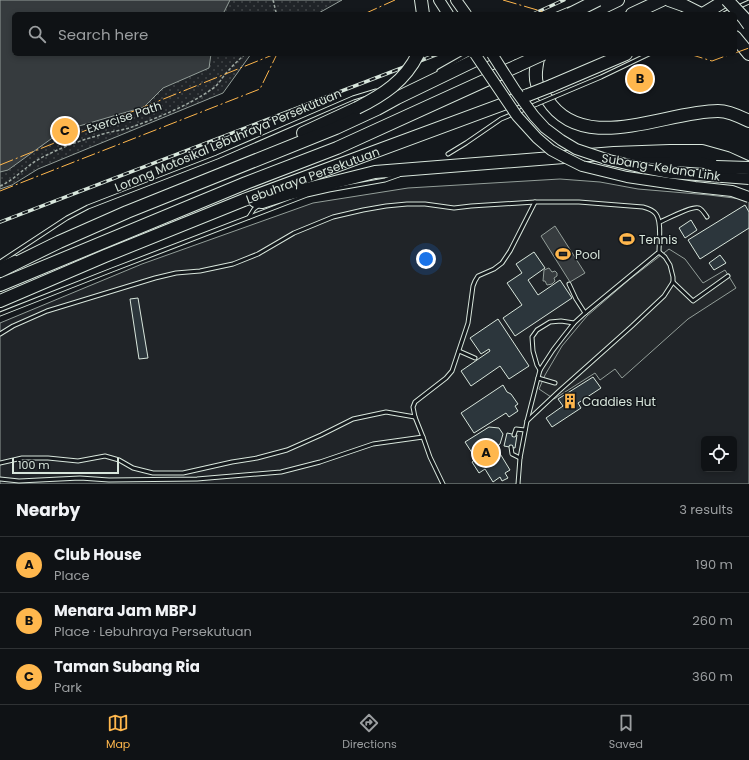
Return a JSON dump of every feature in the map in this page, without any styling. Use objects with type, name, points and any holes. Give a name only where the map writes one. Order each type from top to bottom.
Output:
[{"type":"highway","points":[[421,0],[423,12]]},
{"type":"highway","points":[[570,11],[619,0]]},
{"type":"highway","points":[[637,12],[662,0]]},
{"type":"highway","points":[[669,0],[698,12]]},
{"type":"highway","points":[[706,12],[727,0],[749,25]]},
{"type":"highway","points":[[591,12],[602,3]]},
{"type":"highway","points":[[737,39],[749,54]]},
{"type":"highway","points":[[281,149],[297,135],[357,108],[385,93],[396,84],[414,64],[417,56]]},
{"type":"highway","points":[[0,271],[59,242],[127,212],[377,110],[486,56]]},
{"type":"highway","points":[[539,56],[535,73],[537,84],[551,107],[558,114],[578,124],[614,128],[687,114],[719,111],[749,121]]},
{"type":"highway","name":"Lebuhraya Persekutuan","points":[[0,284],[246,183],[337,148],[539,56]]},
{"type":"highway","name":"Lebuhraya Persekutuan","points":[[0,301],[105,256],[244,200],[554,91],[622,56]]},
{"type":"highway","points":[[244,200],[262,202],[287,194],[375,172],[614,153],[670,150],[702,151],[727,158],[749,168]]},
{"type":"highway","points":[[614,153],[644,160],[704,162],[739,174],[749,180]]},
{"type":"highway","points":[[639,167],[664,166],[749,168]]},
{"type":"main road","points":[[439,0],[447,12]]},
{"type":"main road","points":[[456,0],[465,12]]},
{"type":"main road","name":"Subang-Kelana Link","points":[[476,56],[522,123],[552,150],[566,158],[582,166],[627,177],[732,192],[749,197]]},
{"type":"main road","points":[[491,56],[534,116],[545,128],[576,149],[603,158],[670,173],[749,180]]},
{"type":"lane","points":[[582,12],[585,1]]},
{"type":"lane","points":[[727,12],[749,2]]},
{"type":"lane","points":[[438,72],[466,56]]},
{"type":"lane","points":[[554,91],[601,78],[645,56]]},
{"type":"lane","name":"Lorong Motosikal Lebuhraya Persekutuan","points":[[0,263],[67,218],[88,207],[217,157],[353,98],[376,91],[396,90]]},
{"type":"lane","points":[[448,154],[532,99]]},
{"type":"lane","points":[[0,314],[308,195],[386,180],[408,171]]},
{"type":"lane","points":[[249,217],[254,209],[262,202]]},
{"type":"lane","points":[[443,484],[430,458],[424,437],[415,417],[413,407],[415,402],[446,378],[452,371],[468,323],[475,281],[478,276],[494,269],[502,263],[510,251],[535,202]]},
{"type":"lane","points":[[0,334],[13,326],[47,311],[155,278],[176,273],[200,271],[233,264],[258,254],[294,233],[333,217],[386,206],[425,204],[454,208],[535,202],[579,202],[642,207],[651,210],[657,214],[660,222],[659,252],[585,313],[553,350],[540,370],[525,430],[520,458],[518,484]]},
{"type":"lane","points":[[660,222],[697,207],[707,217]]},
{"type":"lane","points":[[42,246],[59,242]]},
{"type":"lane","points":[[659,252],[665,257],[670,265],[674,282],[693,302],[728,276]]},
{"type":"lane","name":"Lorong Motosikal Lebuhraya Persekutuan","points":[[0,263],[20,255]]},
{"type":"lane","points":[[527,421],[650,310],[664,296],[674,282]]},
{"type":"lane","points":[[569,284],[585,313]]},
{"type":"lane","points":[[540,370],[533,351],[532,337],[537,330],[550,322],[562,321],[574,324]]},
{"type":"lane","points":[[459,351],[475,358]]},
{"type":"lane","points":[[538,378],[555,383]]},
{"type":"lane","points":[[531,405],[539,410]]},
{"type":"lane","points":[[0,463],[22,458],[48,458],[78,461],[105,456],[119,460],[133,468],[153,473],[184,473],[257,458],[287,450],[353,419],[386,412],[415,417]]},
{"type":"lane","points":[[514,435],[516,429],[525,430]]},
{"type":"lane","points":[[0,479],[19,481],[80,478],[109,480],[197,478],[281,472],[320,462],[373,444],[424,437]]},
{"type":"lane","points":[[511,447],[512,454],[520,458]]},
{"type":"path","points":[[273,0],[276,12]]},
{"type":"path","name":"Exercise Path","points":[[0,186],[15,178],[40,158],[51,153],[81,140],[142,123],[198,98],[218,85],[220,80],[243,56]]},
{"type":"shaded area","points":[[0,0],[342,0],[321,12],[12,12],[12,56],[250,56],[223,93],[38,169],[12,185],[0,189]]},
{"type":"shaded area","points":[[0,0],[230,0],[224,12],[12,12],[12,56],[211,56],[209,68],[163,88],[144,107],[62,131],[8,170],[0,172]]},
{"type":"shaded area","points":[[560,179],[600,182],[638,189],[709,195],[749,201],[749,484],[0,484],[0,323],[142,264],[313,203],[408,188]]},
{"type":"shaded area","name":"Pool","points":[[555,226],[585,273],[570,282],[541,236]]},
{"type":"shaded area","points":[[669,249],[685,259],[703,283],[725,270],[736,288],[688,319],[622,378],[615,369],[600,380],[595,373],[554,399],[539,389],[545,375],[562,346],[587,316],[630,279]]},
{"type":"shaded area","points":[[549,268],[552,272],[555,271],[557,273],[557,276],[554,278],[555,281],[552,284],[547,285],[545,281],[543,281],[544,270]]},
{"type":"building","points":[[636,71],[644,71],[649,76],[647,87],[644,89],[636,89],[631,84],[631,76]]},
{"type":"building","points":[[745,205],[749,212],[749,228],[700,259],[688,240]]},
{"type":"building","points":[[691,220],[697,230],[685,238],[679,228]]},
{"type":"building","points":[[534,252],[545,268],[528,280],[538,295],[560,280],[572,298],[515,336],[503,318],[522,305],[507,283],[522,273],[516,264]]},
{"type":"building","points":[[720,255],[726,263],[714,270],[709,263]]},
{"type":"building","points":[[138,298],[148,358],[139,359],[130,299]]},
{"type":"building","points":[[498,319],[529,366],[509,379],[500,366],[471,386],[461,371],[490,351],[489,349],[481,354],[470,338]]},
{"type":"building","name":"Caddies Hut","points":[[593,377],[601,388],[578,403],[581,408],[552,427],[546,418],[563,406],[558,399]]},
{"type":"building","points":[[503,385],[518,404],[515,406],[518,411],[509,417],[506,413],[474,433],[461,413]]},
{"type":"building","points":[[489,427],[499,428],[503,434],[500,444],[496,447],[510,470],[505,473],[508,478],[502,481],[500,477],[493,482],[485,469],[479,473],[472,462],[476,459],[465,442]]},
{"type":"building","points":[[507,433],[517,435],[515,448],[504,446]]},
{"type":"railway","points":[[537,12],[564,0]]},
{"type":"railway","points":[[0,222],[433,56]]},
{"type":"power","points":[[368,12],[395,0]]},
{"type":"power","points":[[503,0],[544,12]]},
{"type":"power","points":[[737,52],[749,48]]},
{"type":"power","points":[[0,165],[270,56]]},
{"type":"power","points":[[0,191],[260,89],[276,56]]},
{"type":"power","points":[[696,56],[712,61],[726,56]]},
{"type":"place","name":"Menara Jam MBPJ","points":[[640,79]]},
{"type":"place","name":"Taman Subang Ria","points":[[65,131]]},
{"type":"place","name":"Tennis","points":[[627,239]]},
{"type":"place","name":"Pool","points":[[563,254]]},
{"type":"place","name":"Caddies Hut","points":[[570,401]]},
{"type":"place","name":"Club House","points":[[486,453]]}]
